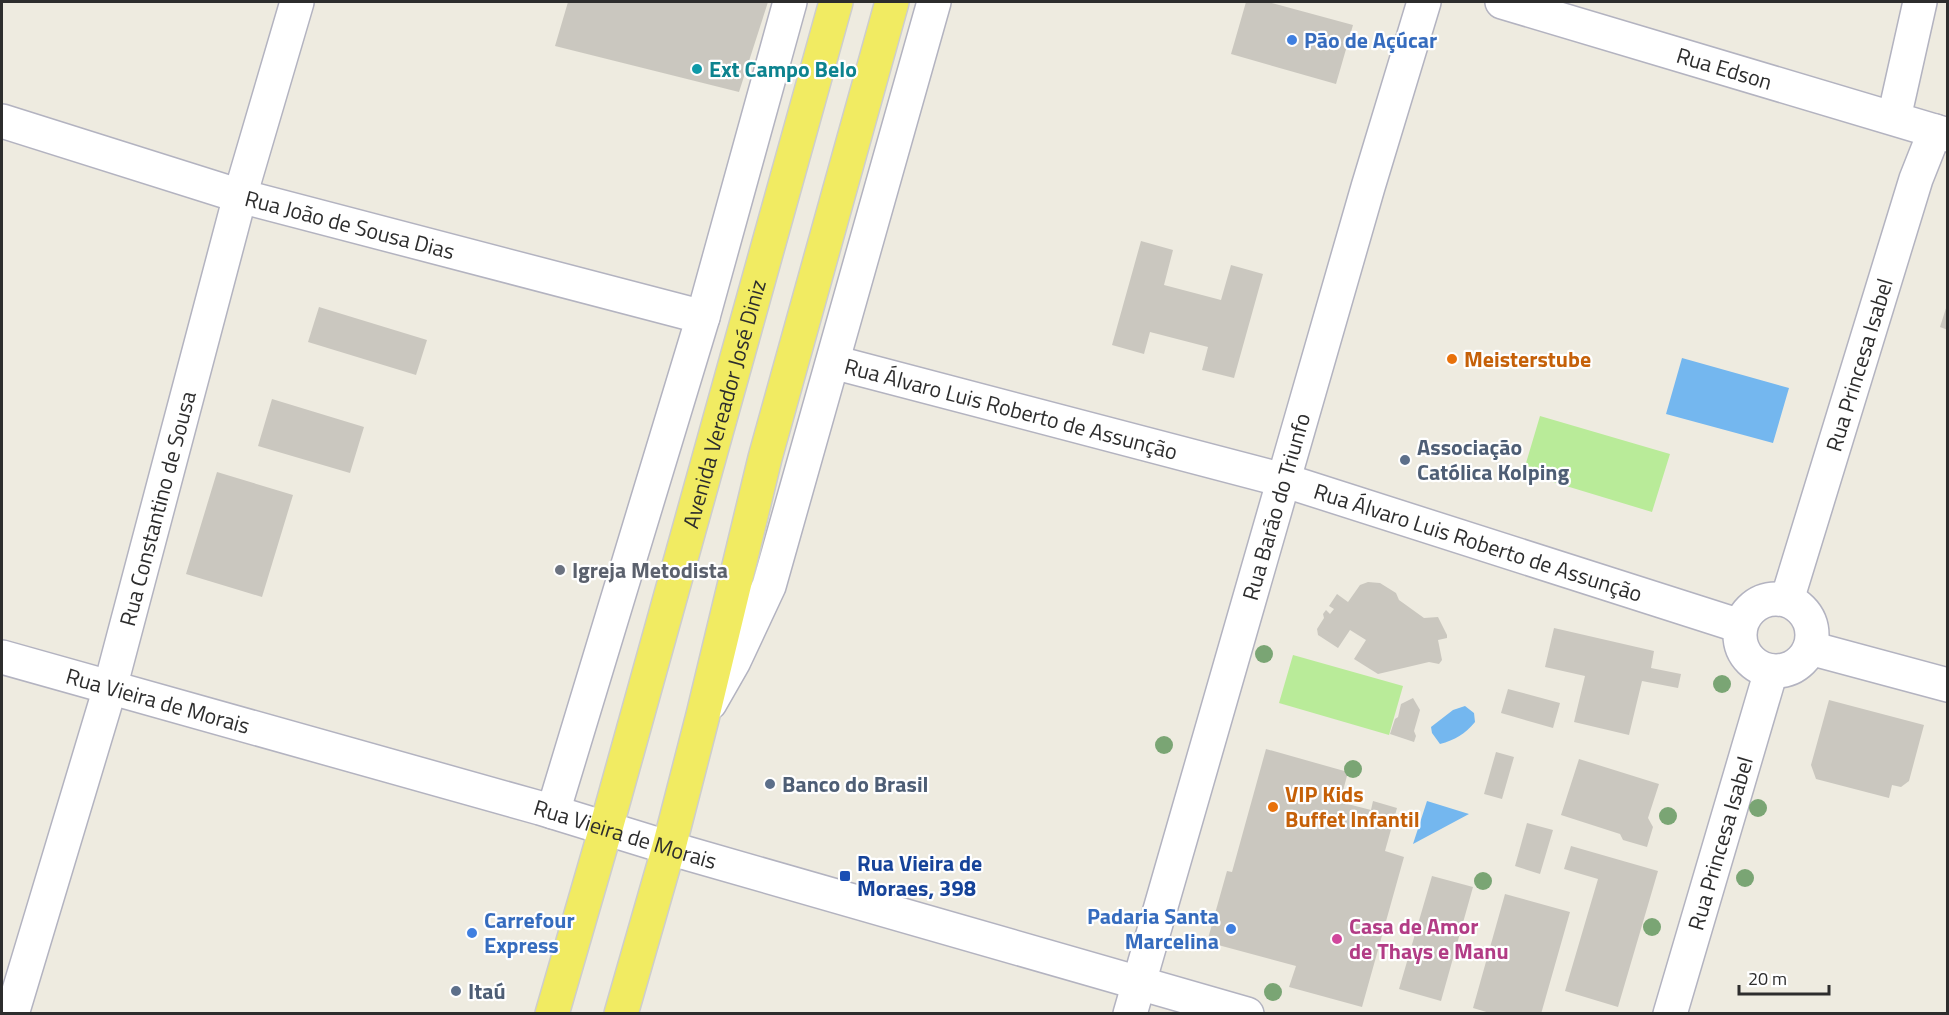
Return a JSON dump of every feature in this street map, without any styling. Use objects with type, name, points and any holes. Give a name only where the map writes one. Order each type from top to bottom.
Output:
[{"type":"main road","name":"Avenida Vereador José Diniz","points":[[552,1014],[836,2]]},
{"type":"main road","points":[[621,1014],[669,847],[765,458],[892,2]]},
{"type":"street","name":"Rua Constantino de Sousa","points":[[12,1014],[110,688],[240,196],[297,2]]},
{"type":"street","name":"Avenida Vereador José Diniz","points":[[553,812],[703,317],[790,2]]},
{"type":"street","points":[[703,715],[734,661],[769,586],[934,2]]},
{"type":"street","name":"Rua Barão do Triunfo","points":[[1130,1014],[1283,480],[1424,2]]},
{"type":"street","name":"Rua Edson","points":[[1502,2],[1941,133]]},
{"type":"street","points":[[1894,118],[1920,2]]},
{"type":"street","name":"Rua João de Sousa Dias","points":[[2,121],[240,196],[703,317]]},
{"type":"street","name":"Rua Princesa Isabel","points":[[1787,600],[1916,179],[1941,133]]},
{"type":"street","name":"Rua Álvaro Luis Roberto de Assunção","points":[[833,362],[1283,480],[1740,626]]},
{"type":"street","points":[[1775,598],[1787,600],[1806,613],[1811,624],[1810,648],[1794,666],[1771,671],[1750,660],[1743,650],[1739,639],[1740,626],[1749,611],[1763,600],[1775,598]]},
{"type":"street","points":[[1810,648],[1947,685]]},
{"type":"street","name":"Rua Vieira de Morais","points":[[2,657],[553,812],[1247,1014]]},
{"type":"street","name":"Rua Princesa Isabel","points":[[1671,1014],[1771,671]]},
{"type":"green space","points":[[1540,416],[1670,454],[1652,512],[1523,473]]},
{"type":"green space","points":[[1293,655],[1403,686],[1389,735],[1279,703]]},
{"type":"water","points":[[1682,358],[1789,388],[1773,443],[1666,414]]},
{"type":"water","points":[[1465,706],[1474,713],[1475,722],[1459,736],[1440,744],[1432,733],[1431,727],[1453,710]]},
{"type":"water","points":[[1427,801],[1469,814],[1413,844]]},
{"type":"building","name":"Ext Campo Belo","points":[[568,2],[768,2],[739,92],[555,46]]},
{"type":"building","name":"Pão de Açúcar","points":[[1246,2],[1268,2],[1353,25],[1336,84],[1231,54]]},
{"type":"building","points":[[1141,241],[1173,250],[1164,285],[1221,300],[1231,265],[1263,274],[1234,378],[1202,370],[1208,347],[1150,332],[1144,354],[1112,345]]},
{"type":"building","points":[[1948,305],[1948,330],[1940,327]]},
{"type":"building","points":[[319,307],[427,340],[416,375],[308,342]]},
{"type":"building","points":[[272,399],[364,427],[350,473],[258,446]]},
{"type":"building","points":[[217,472],[293,495],[262,597],[186,574]]},
{"type":"building","points":[[1368,582],[1380,583],[1396,593],[1399,600],[1424,618],[1438,617],[1447,635],[1447,638],[1438,640],[1442,660],[1439,664],[1429,662],[1378,674],[1354,659],[1366,640],[1350,630],[1338,648],[1318,635],[1317,629],[1324,618],[1323,614],[1326,610],[1330,614],[1334,609],[1329,606],[1337,594],[1348,602],[1360,585]]},
{"type":"building","points":[[1554,628],[1654,651],[1651,668],[1681,674],[1678,688],[1642,681],[1629,735],[1574,722],[1585,676],[1545,667]]},
{"type":"building","points":[[1508,689],[1560,703],[1553,728],[1501,713]]},
{"type":"building","points":[[1413,698],[1420,710],[1414,731],[1416,736],[1414,742],[1390,734],[1401,704]]},
{"type":"building","points":[[1829,700],[1924,725],[1909,781],[1901,787],[1892,785],[1889,798],[1816,779],[1811,765]]},
{"type":"building","points":[[1266,749],[1348,772],[1340,802],[1371,810],[1373,801],[1397,808],[1385,851],[1404,857],[1362,1007],[1289,987],[1296,966],[1207,942],[1227,871],[1232,872]]},
{"type":"building","points":[[1496,752],[1514,757],[1502,799],[1484,794]]},
{"type":"building","points":[[1579,759],[1659,784],[1648,818],[1653,827],[1647,847],[1623,840],[1620,834],[1561,815]]},
{"type":"building","points":[[1527,823],[1553,830],[1540,874],[1515,866]]},
{"type":"building","points":[[1571,846],[1658,871],[1618,1007],[1565,991],[1598,879],[1564,869]]},
{"type":"building","points":[[1432,876],[1473,887],[1441,1001],[1399,989]]},
{"type":"building","points":[[1505,894],[1570,912],[1541,1014],[1493,1014],[1473,1008]]},
{"type":"place","name":"Pão de Açúcar","points":[[1292,40]]},
{"type":"place","name":"Ext Campo Belo","points":[[697,69]]},
{"type":"place","name":"Meisterstube","points":[[1452,359]]},
{"type":"place","name":"Associação Católica Kolping","points":[[1405,460]]},
{"type":"place","name":"Igreja Metodista","points":[[560,570]]},
{"type":"place","name":"Banco do Brasil","points":[[770,784]]},
{"type":"place","name":"VIP Kids Buffet Infantil","points":[[1273,807]]},
{"type":"place","name":"Rua Vieira de Moraes, 398","points":[[845,876]]},
{"type":"place","name":"Padaria Santa Marcelina","points":[[1231,929]]},
{"type":"place","name":"Carrefour Express","points":[[472,933]]},
{"type":"place","name":"Casa de Amor de Thays e Manu","points":[[1337,939]]},
{"type":"place","name":"Itaú","points":[[456,991]]}]
